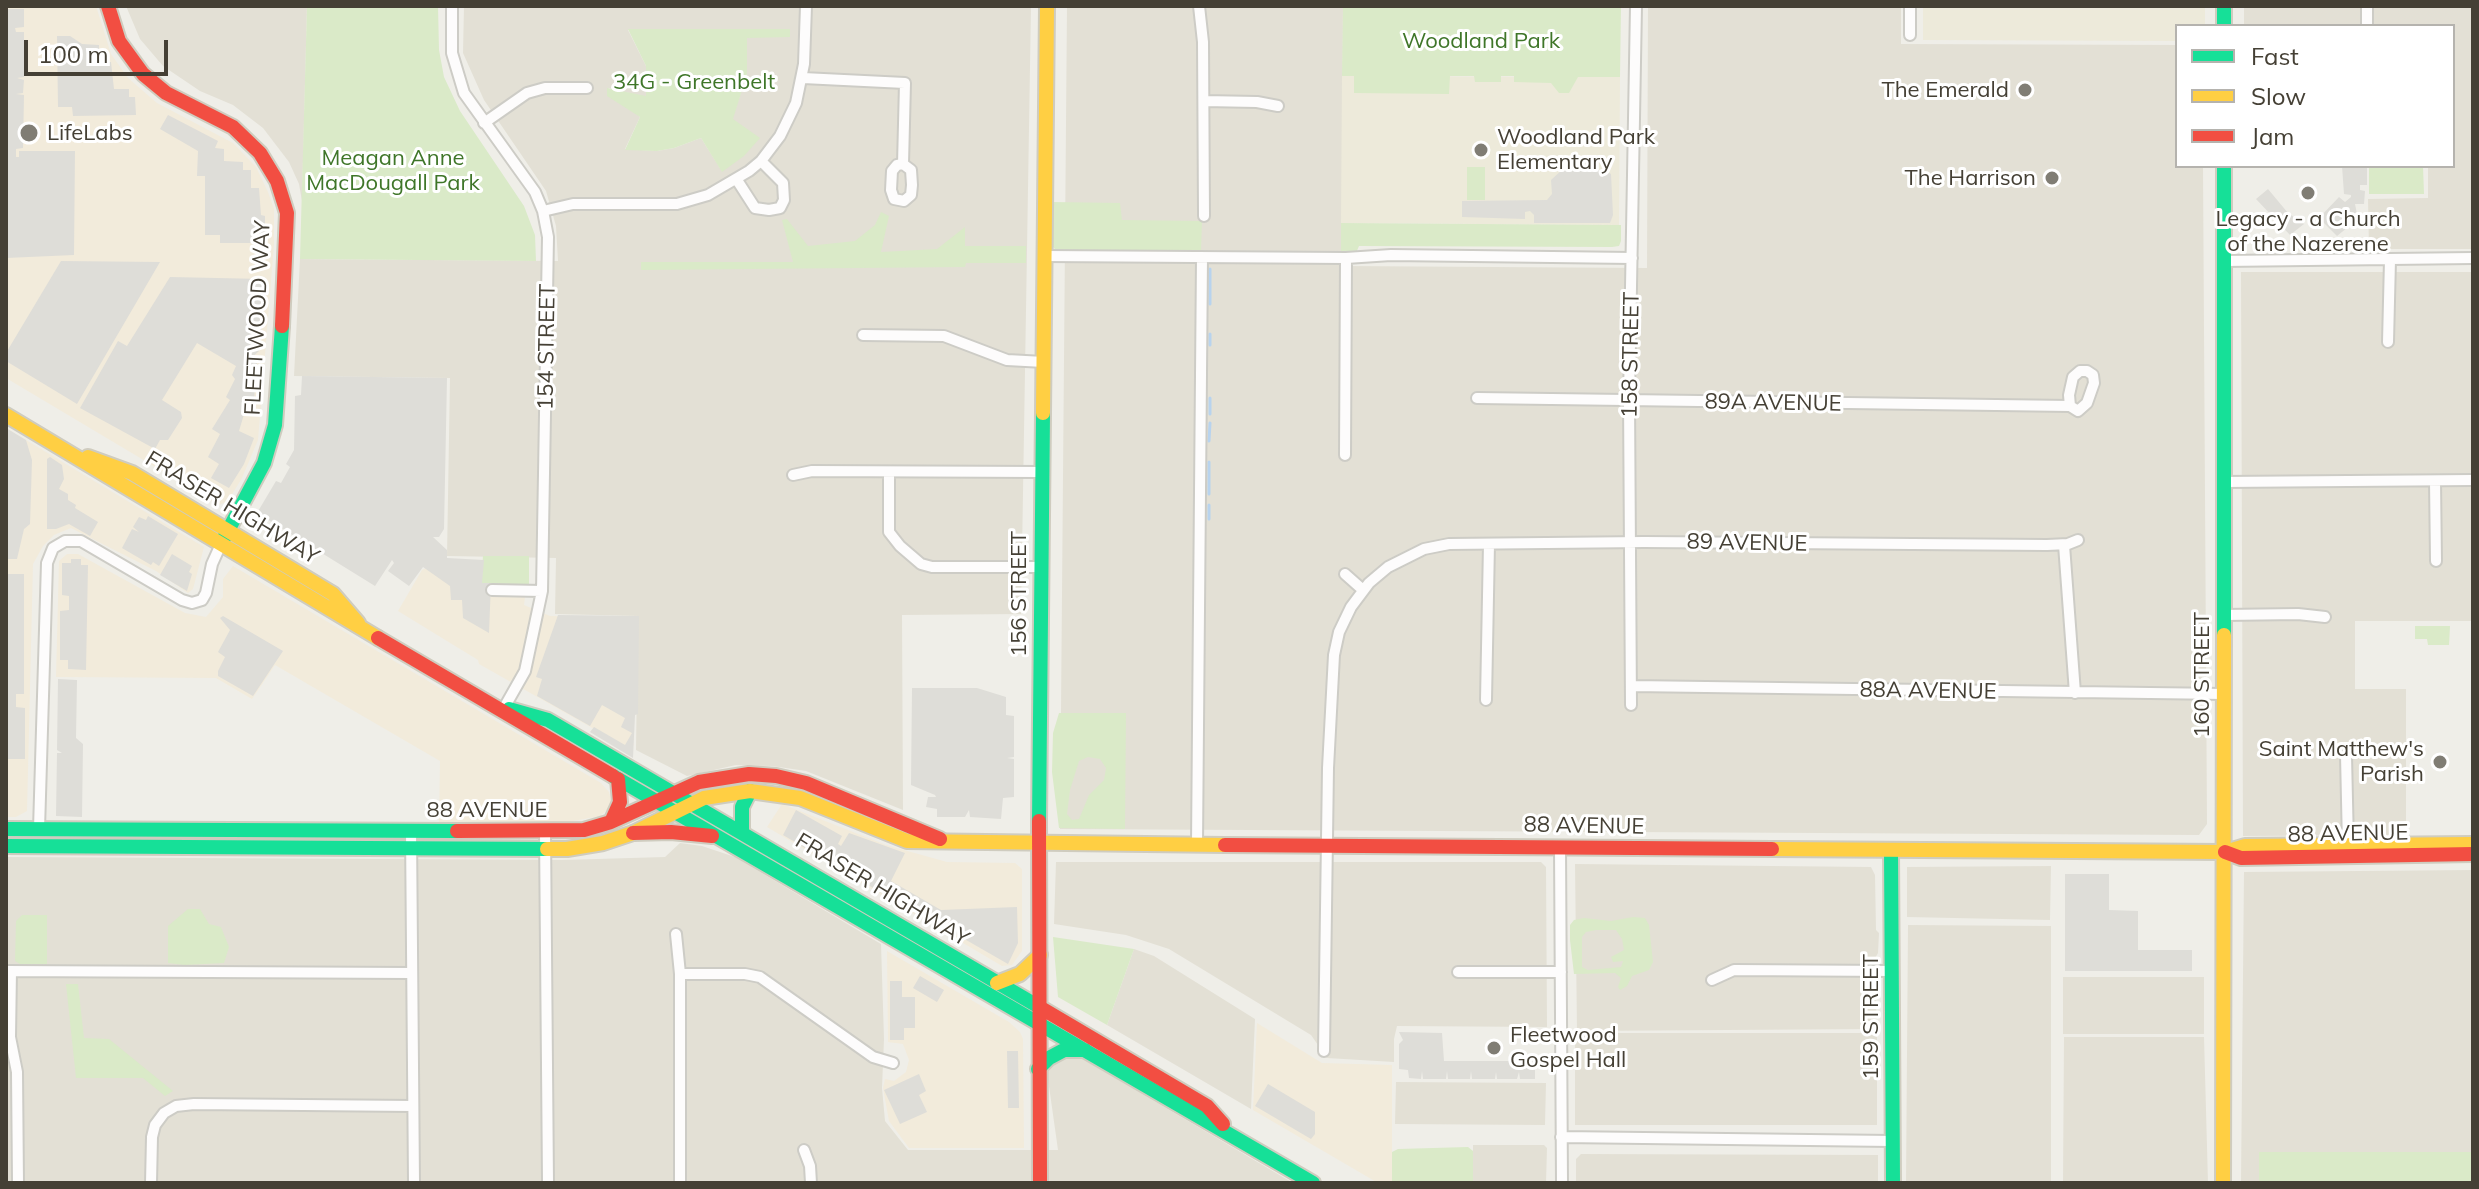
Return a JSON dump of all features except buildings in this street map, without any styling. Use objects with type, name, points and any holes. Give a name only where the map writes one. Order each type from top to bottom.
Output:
[{"type":"main road","name":"FLEETWOOD WAY","points":[[108,6],[119,41],[143,74],[166,93],[241,133],[270,167],[283,195],[288,236],[275,425],[264,463],[225,537]]},
{"type":"main road","name":"156 STREET","points":[[1040,1183],[1041,472],[1047,6]]},
{"type":"main road","name":"160 STREET","points":[[2223,1183],[2224,168]]},
{"type":"main road","name":"FRASER HIGHWAY","points":[[7,415],[64,450],[225,537],[362,628],[489,704],[1313,1183]]},
{"type":"main road","name":"FRASER HIGHWAY","points":[[489,704],[548,720],[742,832],[1207,1106],[1239,1139]]},
{"type":"main road","name":"88 AVENUE","points":[[6,829],[584,830],[611,822],[691,784],[723,776],[749,774],[786,777],[835,794],[944,841]]},
{"type":"main road","points":[[611,822],[620,802],[618,779]]},
{"type":"main road","name":"88 AVENUE","points":[[6,846],[582,848],[633,833],[690,803],[722,794],[750,791],[800,798],[907,841],[2225,852],[2241,858],[2473,854]]},
{"type":"main road","points":[[742,832],[742,807],[750,791]]},
{"type":"main road","points":[[633,833],[671,832],[717,837]]},
{"type":"main road","name":"88 AVENUE","points":[[2225,852],[2241,846],[2473,844]]},
{"type":"main road","name":"159 STREET","points":[[1891,850],[1893,1183]]},
{"type":"main road","points":[[997,983],[1020,974],[1040,955]]},
{"type":"main road","points":[[1038,1069],[1064,1050],[1078,1048],[1088,1051]]},
{"type":"street","name":"154 STREET","points":[[452,6],[451,43],[456,72],[464,93],[530,184],[543,211],[548,249],[542,591],[525,671],[504,708]]},
{"type":"street","points":[[543,211],[573,204],[677,204],[708,195],[749,171],[761,161],[791,116],[803,78],[806,6]]},
{"type":"street","points":[[1199,6],[1203,34],[1204,216]]},
{"type":"street","name":"158 STREET","points":[[1631,705],[1629,399],[1636,6]]},
{"type":"street","points":[[1910,6],[1910,35]]},
{"type":"street","points":[[803,78],[905,83],[903,164]]},
{"type":"street","points":[[484,123],[527,93],[545,88],[587,88]]},
{"type":"street","points":[[1204,101],[1260,102],[1278,106]]},
{"type":"street","points":[[737,180],[755,208],[780,208],[784,200],[783,183],[761,161]]},
{"type":"street","points":[[1045,256],[1632,258]]},
{"type":"street","points":[[1197,845],[1202,257]]},
{"type":"street","points":[[1345,455],[1346,258]]},
{"type":"street","points":[[2224,261],[2473,258]]},
{"type":"street","points":[[2388,342],[2390,260]]},
{"type":"street","points":[[863,335],[944,336],[1007,360],[1044,362]]},
{"type":"street","name":"89A AVENUE","points":[[1477,398],[2070,406]]},
{"type":"street","points":[[793,475],[812,471],[1041,472]]},
{"type":"street","points":[[889,472],[889,532],[921,564],[932,567],[1041,567]]},
{"type":"street","points":[[2224,482],[2473,480]]},
{"type":"street","points":[[2435,481],[2436,561]]},
{"type":"street","name":"FLEETWOOD WAY","points":[[39,829],[47,563],[53,548],[65,541],[81,541],[192,603],[202,600],[207,590],[213,559],[225,537]]},
{"type":"street","name":"89 AVENUE","points":[[1324,1051],[1328,768],[1334,655],[1342,625],[1363,590],[1388,567],[1439,545],[1631,542],[2064,545],[2078,540]]},
{"type":"street","points":[[1486,700],[1489,544]]},
{"type":"street","points":[[2064,545],[2075,693]]},
{"type":"street","points":[[1345,574],[1363,590]]},
{"type":"street","points":[[492,590],[542,591]]},
{"type":"street","points":[[2224,615],[2298,614],[2325,617]]},
{"type":"street","name":"88A AVENUE","points":[[1632,686],[2224,694]]},
{"type":"street","points":[[2346,755],[2348,845]]},
{"type":"street","points":[[411,831],[414,1183]]},
{"type":"street","points":[[545,832],[548,1183]]},
{"type":"street","points":[[1560,848],[1562,1183]]},
{"type":"street","points":[[676,934],[680,974],[680,1183]]},
{"type":"street","points":[[1712,980],[1734,970],[1893,971]]},
{"type":"street","points":[[18,1183],[17,1072],[10,1037],[8,971],[412,973]]},
{"type":"street","points":[[1458,972],[1561,972]]},
{"type":"street","points":[[680,974],[757,975],[873,1057],[893,1063]]},
{"type":"street","points":[[151,1183],[155,1125],[164,1113],[176,1106],[413,1106]]},
{"type":"street","points":[[1561,1137],[1892,1141]]},
{"type":"street","points":[[804,1150],[810,1166],[811,1183]]},
{"type":"shaded area","points":[[6,6],[96,6],[111,54],[128,78],[157,103],[233,143],[256,167],[268,192],[274,209],[274,244],[258,440],[242,478],[228,501],[219,505],[6,378]]},
{"type":"shaded area","points":[[126,6],[307,6],[302,201],[299,184],[289,162],[263,128],[233,105],[200,91],[163,66],[140,39]]},
{"type":"shaded area","points":[[464,6],[1031,6],[1021,614],[902,615],[903,810],[806,771],[736,765],[687,776],[636,750],[638,616],[555,614],[556,558],[447,556],[450,378],[294,376],[300,259],[558,261],[556,226],[546,191],[484,100],[463,53]],"holes":[[[628,30],[789,37],[747,37],[747,74],[732,119],[722,171],[701,138],[657,151],[625,149],[640,117],[608,88],[646,97],[646,66]]]},
{"type":"shaded area","points":[[1067,6],[1343,6],[1342,266],[1647,268],[1648,6],[1901,6],[1901,44],[2175,45],[2175,168],[2203,168],[2207,824],[2199,835],[1060,829]]},
{"type":"shaded area","points":[[1923,6],[2205,6],[2205,24],[2175,24],[2175,41],[1923,40]]},
{"type":"shaded area","points":[[2244,6],[2473,6],[2473,249],[2369,249],[2368,199],[2428,198],[2428,168],[2455,168],[2455,24],[2244,24]]},
{"type":"shaded area","points":[[6,9],[24,9],[24,27],[15,28],[16,32],[24,32],[24,77],[17,78],[24,80],[23,93],[16,94],[24,95],[23,148],[16,149],[16,157],[19,157],[19,151],[75,151],[74,255],[6,258]]},
{"type":"shaded area","points":[[57,36],[70,36],[82,44],[99,45],[99,62],[111,62],[114,89],[129,89],[129,97],[135,97],[136,115],[73,116],[72,107],[58,107]]},
{"type":"shaded area","name":"Woodland Park Elementary","points":[[1342,76],[1620,77],[1619,225],[1341,223]]},
{"type":"shaded area","points":[[168,115],[218,141],[215,148],[224,149],[224,161],[243,162],[243,170],[251,170],[251,188],[259,188],[261,215],[265,216],[265,243],[220,243],[220,235],[205,235],[205,176],[197,176],[198,151],[160,129]]},
{"type":"shaded area","points":[[2342,168],[2367,168],[2367,185],[2360,185],[2360,190],[2365,191],[2364,204],[2355,204],[2358,219],[2337,236],[2319,218],[2339,197],[2345,202],[2351,197],[2344,194]]},
{"type":"shaded area","points":[[1562,170],[1603,170],[1611,174],[1613,215],[1610,223],[1534,223],[1534,215],[1530,211],[1525,212],[1525,219],[1462,217],[1462,201],[1547,200],[1552,194],[1551,180]]},
{"type":"shaded area","points":[[2268,189],[2288,213],[2304,224],[2290,235],[2256,199]]},
{"type":"shaded area","points":[[61,261],[160,262],[77,404],[6,361],[6,353]]},
{"type":"shaded area","points":[[2241,272],[2473,272],[2473,621],[2355,621],[2355,689],[2406,689],[2406,835],[2243,836]]},
{"type":"shaded area","points":[[170,277],[264,279],[259,351],[248,361],[257,363],[253,412],[245,411],[239,431],[254,438],[244,464],[229,488],[211,478],[219,464],[208,457],[220,434],[212,429],[230,400],[226,397],[235,379],[232,375],[236,366],[197,343],[162,400],[181,412],[182,418],[168,440],[160,440],[155,449],[80,408],[118,341],[127,346]]},
{"type":"shaded area","points":[[302,376],[447,378],[444,529],[439,537],[433,537],[447,550],[447,558],[484,560],[482,583],[491,583],[489,633],[463,618],[462,600],[451,600],[450,586],[423,567],[409,586],[388,571],[394,563],[392,560],[375,586],[257,513],[276,481],[281,483],[290,467],[286,464],[294,450],[295,396],[301,395]]},
{"type":"shaded area","points":[[6,428],[204,547],[193,589],[188,593],[156,571],[71,528],[54,535],[43,546],[33,564],[27,811],[16,817],[6,817]]},
{"type":"shaded area","points":[[6,428],[26,440],[32,460],[30,524],[24,529],[17,559],[6,559]]},
{"type":"shaded area","points":[[50,457],[62,465],[64,479],[59,489],[68,494],[68,500],[76,505],[75,508],[98,522],[90,536],[69,524],[47,529],[47,459]]},
{"type":"shaded area","points":[[148,516],[178,534],[159,566],[153,562],[151,565],[122,548],[132,529],[139,532],[133,527],[139,517],[146,520]]},
{"type":"shaded area","points":[[67,554],[78,554],[185,613],[206,617],[223,597],[223,579],[233,566],[601,783],[609,792],[612,805],[600,816],[568,822],[439,822],[440,761],[275,665],[252,699],[216,678],[56,677],[59,561]]},
{"type":"shaded area","points":[[172,554],[192,566],[187,591],[160,575]]},
{"type":"shaded area","points":[[71,559],[81,559],[81,565],[88,565],[86,670],[68,669],[68,660],[60,660],[60,611],[69,610],[69,596],[62,595],[62,563],[71,563]]},
{"type":"shaded area","points":[[445,559],[527,583],[524,605],[550,616],[635,618],[633,751],[479,664],[478,660],[398,611],[422,570]]},
{"type":"shaded area","points":[[6,574],[24,574],[24,694],[16,694],[16,707],[25,708],[25,759],[6,759]]},
{"type":"shaded area","points":[[558,615],[639,616],[638,714],[635,715],[633,758],[590,732],[594,727],[625,745],[632,733],[621,727],[625,718],[602,705],[590,726],[537,696],[542,679],[536,677]]},
{"type":"shaded area","points":[[223,616],[283,651],[253,696],[218,676],[225,657],[218,652],[230,630],[220,618]]},
{"type":"shaded area","points":[[58,679],[77,680],[76,738],[83,744],[82,817],[56,816],[57,753],[62,753],[57,750]]},
{"type":"shaded area","points":[[912,688],[977,688],[1006,697],[1006,715],[1014,716],[1014,757],[1007,758],[1014,759],[1014,797],[1003,798],[1001,819],[970,817],[969,810],[965,817],[937,817],[937,809],[926,807],[928,797],[935,795],[911,785]]},
{"type":"shaded area","points":[[782,804],[886,845],[947,862],[1015,863],[1022,869],[1022,951],[1012,965],[1002,966],[767,827]]},
{"type":"shaded area","points":[[796,810],[842,836],[838,844],[841,846],[849,833],[905,853],[891,881],[941,910],[1017,907],[1018,943],[1008,964],[947,929],[949,924],[919,915],[783,835]]},
{"type":"shaded area","points":[[680,843],[702,846],[735,857],[881,944],[885,1121],[908,1150],[1058,1150],[1047,1072],[1060,1055],[1083,1059],[1293,1183],[6,1183],[6,857],[562,860],[665,857]]},
{"type":"shaded area","points":[[1056,862],[1541,862],[1546,867],[1547,1027],[1397,1026],[1394,1062],[1327,1058],[1311,1035],[1169,949],[1126,935],[1054,924]]},
{"type":"shaded area","points":[[1575,864],[1871,867],[1875,875],[1876,930],[1879,933],[1878,953],[1874,960],[1877,1029],[1577,1031]]},
{"type":"shaded area","points":[[2051,866],[2050,920],[1907,917],[1907,867]]},
{"type":"shaded area","points":[[2473,870],[2473,1183],[2241,1183],[2244,872]]},
{"type":"shaded area","points":[[2065,874],[2109,874],[2109,910],[2138,911],[2138,950],[2192,950],[2192,971],[2065,971]]},
{"type":"shaded area","points":[[1908,925],[2051,926],[2051,1183],[1906,1183]]},
{"type":"shaded area","points":[[1134,949],[1154,956],[1255,1019],[1251,1109],[1107,1025]]},
{"type":"shaded area","points":[[887,951],[1009,1022],[1020,1032],[1023,1039],[1024,1148],[909,1148],[889,1121],[883,1088],[885,1079],[894,1081],[906,1072],[909,1060],[903,1044],[888,1042]]},
{"type":"shaded area","points":[[920,976],[944,990],[937,1002],[913,988]]},
{"type":"shaded area","points":[[2063,977],[2204,977],[2204,1034],[2063,1034]]},
{"type":"shaded area","points":[[890,981],[902,981],[902,997],[915,997],[915,1028],[904,1028],[904,1040],[890,1040]]},
{"type":"shaded area","points":[[1257,1023],[1322,1063],[1392,1065],[1392,1183],[1378,1183],[1253,1110]]},
{"type":"shaded area","points":[[1399,1032],[1442,1033],[1444,1061],[1535,1061],[1535,1079],[1520,1079],[1519,1072],[1517,1079],[1497,1079],[1496,1072],[1495,1079],[1472,1079],[1471,1071],[1470,1079],[1448,1079],[1447,1071],[1446,1079],[1423,1079],[1422,1071],[1421,1079],[1409,1078],[1408,1070],[1399,1069],[1399,1044],[1403,1040]]},
{"type":"shaded area","points":[[1575,1033],[1877,1033],[1877,1125],[1575,1125]]},
{"type":"shaded area","points":[[2064,1037],[2204,1037],[2208,1183],[2063,1183]]},
{"type":"shaded area","points":[[1007,1051],[1018,1051],[1019,1108],[1008,1108]]},
{"type":"shaded area","points":[[919,1074],[926,1091],[919,1095],[927,1112],[900,1124],[884,1090]]},
{"type":"shaded area","points":[[1396,1082],[1546,1083],[1545,1125],[1395,1124]]},
{"type":"shaded area","points":[[1268,1084],[1315,1112],[1315,1134],[1311,1139],[1255,1106]]},
{"type":"shaded area","points":[[1473,1145],[1544,1145],[1547,1148],[1546,1183],[1473,1183]]},
{"type":"shaded area","points":[[1581,1154],[1878,1155],[1878,1183],[1576,1183],[1576,1159]]},
{"type":"green space","name":"Meagan Anne MacDougall Park","points":[[307,6],[438,6],[439,50],[444,77],[460,111],[524,206],[535,235],[536,261],[300,259]]},
{"type":"green space","name":"Woodland Park","points":[[1343,6],[1621,6],[1620,77],[1578,77],[1569,93],[1559,93],[1551,83],[1514,82],[1514,76],[1501,76],[1501,82],[1475,82],[1474,76],[1450,76],[1449,94],[1354,93],[1354,76],[1342,76]]},
{"type":"green space","name":"34G - Greenbelt","points":[[628,29],[790,29],[790,37],[747,38],[747,74],[733,119],[760,138],[744,156],[722,172],[701,138],[657,151],[625,150],[640,117],[607,96],[607,88],[646,96],[646,66]]},
{"type":"green space","points":[[1467,167],[1485,167],[1485,200],[1467,200]]},
{"type":"green space","points":[[2369,168],[2423,168],[2424,194],[2369,194]]},
{"type":"green space","points":[[1052,202],[1120,203],[1122,220],[1202,221],[1201,250],[1195,253],[1058,252],[1051,245]]},
{"type":"green space","points":[[881,212],[889,216],[881,252],[937,249],[965,227],[965,246],[1026,246],[1026,263],[966,263],[965,267],[641,270],[641,262],[793,262],[782,220],[787,219],[808,246],[855,241],[875,225]]},
{"type":"green space","points":[[1341,223],[1621,225],[1621,241],[1619,246],[1612,247],[1359,246],[1356,253],[1341,254]]},
{"type":"green space","points":[[483,556],[529,556],[529,584],[481,584]]},
{"type":"green space","points":[[2415,626],[2450,626],[2449,645],[2428,645],[2427,639],[2415,639]]},
{"type":"green space","points":[[1059,713],[1126,713],[1125,829],[1059,828],[1052,772],[1053,733]],"holes":[[[1088,757],[1100,759],[1106,768],[1104,780],[1089,795],[1079,819],[1072,820],[1067,814],[1079,761]]]},
{"type":"green space","points":[[188,909],[200,909],[209,924],[221,927],[229,947],[224,963],[168,963],[168,926]]},
{"type":"green space","points":[[22,915],[47,915],[47,964],[20,964],[15,961],[16,921]]},
{"type":"green space","points":[[1584,918],[1611,921],[1645,918],[1649,925],[1653,962],[1649,970],[1632,976],[1627,986],[1620,990],[1621,978],[1615,973],[1574,974],[1570,925],[1574,920]],"holes":[[[1616,930],[1624,950],[1611,957],[1613,962],[1623,961],[1621,967],[1588,970],[1582,967],[1582,937],[1586,932]]]},
{"type":"green space","points":[[1053,937],[1134,949],[1107,1025],[1058,997]]},
{"type":"green space","points":[[66,984],[78,984],[84,1038],[109,1039],[173,1091],[165,1096],[143,1078],[76,1078]]},
{"type":"green space","points":[[1468,1147],[1473,1151],[1473,1183],[1392,1183],[1392,1152],[1398,1149]]},
{"type":"green space","points":[[2259,1152],[2473,1152],[2473,1183],[2259,1183]]},
{"type":"waterway","points":[[1210,269],[1210,304]]},
{"type":"waterway","points":[[1210,334],[1210,345]]},
{"type":"waterway","points":[[1210,398],[1210,414]]},
{"type":"waterway","points":[[1209,441],[1210,423]]},
{"type":"waterway","points":[[1209,462],[1209,494]]},
{"type":"waterway","points":[[1209,505],[1209,519]]},
{"type":"traffic: fast","points":[[2224,6],[2224,24]]},
{"type":"traffic: fast","points":[[2224,168],[2224,635]]},
{"type":"traffic: fast","points":[[223,540],[264,463],[275,425],[282,326]]},
{"type":"traffic: fast","points":[[1039,821],[1043,413]]},
{"type":"traffic: fast","points":[[509,709],[548,720],[1041,1008]]},
{"type":"traffic: fast","points":[[613,776],[1313,1183]]},
{"type":"traffic: fast","points":[[742,832],[742,807],[750,791]]},
{"type":"traffic: fast","points":[[6,829],[457,831]]},
{"type":"traffic: fast","points":[[6,846],[547,849]]},
{"type":"traffic: fast","points":[[1891,850],[1893,1183]]},
{"type":"traffic: fast","points":[[1038,1069],[1064,1050],[1085,1050]]},
{"type":"traffic: slow","points":[[1043,413],[1047,6]]},
{"type":"traffic: slow","points":[[6,415],[378,638]]},
{"type":"traffic: slow","points":[[88,457],[132,473],[333,594],[358,623]]},
{"type":"traffic: slow","points":[[2223,1183],[2224,635]]},
{"type":"traffic: slow","points":[[547,849],[603,843],[633,833],[704,798],[750,791],[800,798],[907,841],[1225,845]]},
{"type":"traffic: slow","points":[[1772,849],[2225,852],[2245,846],[2473,844]]},
{"type":"traffic: slow","points":[[997,983],[1020,974],[1040,955]]},
{"type":"traffic: jam","points":[[108,6],[119,41],[143,74],[166,93],[233,127],[260,153],[277,181],[287,213],[282,326]]},
{"type":"traffic: jam","points":[[378,638],[613,776]]},
{"type":"traffic: jam","points":[[457,831],[584,830],[611,822],[699,782],[749,774],[806,783],[940,839]]},
{"type":"traffic: jam","points":[[611,822],[620,802],[618,779]]},
{"type":"traffic: jam","points":[[1039,821],[1040,1183]]},
{"type":"traffic: jam","points":[[633,833],[671,832],[712,836]]},
{"type":"traffic: jam","points":[[1225,845],[1772,849]]},
{"type":"traffic: jam","points":[[2225,852],[2241,858],[2473,854]]},
{"type":"traffic: jam","points":[[1041,1008],[1207,1106],[1223,1124]]},
{"type":"place","name":"The Emerald","points":[[2025,90]]},
{"type":"place","name":"LifeLabs","points":[[29,133]]},
{"type":"place","name":"Woodland Park Elementary","points":[[1481,150]]},
{"type":"place","name":"The Harrison","points":[[2052,178]]},
{"type":"place","name":"Legacy - a Church of the Nazerene","points":[[2308,193]]},
{"type":"place","name":"Saint Matthew's Parish","points":[[2440,762]]},
{"type":"place","name":"Fleetwood Gospel Hall","points":[[1494,1048]]}]
